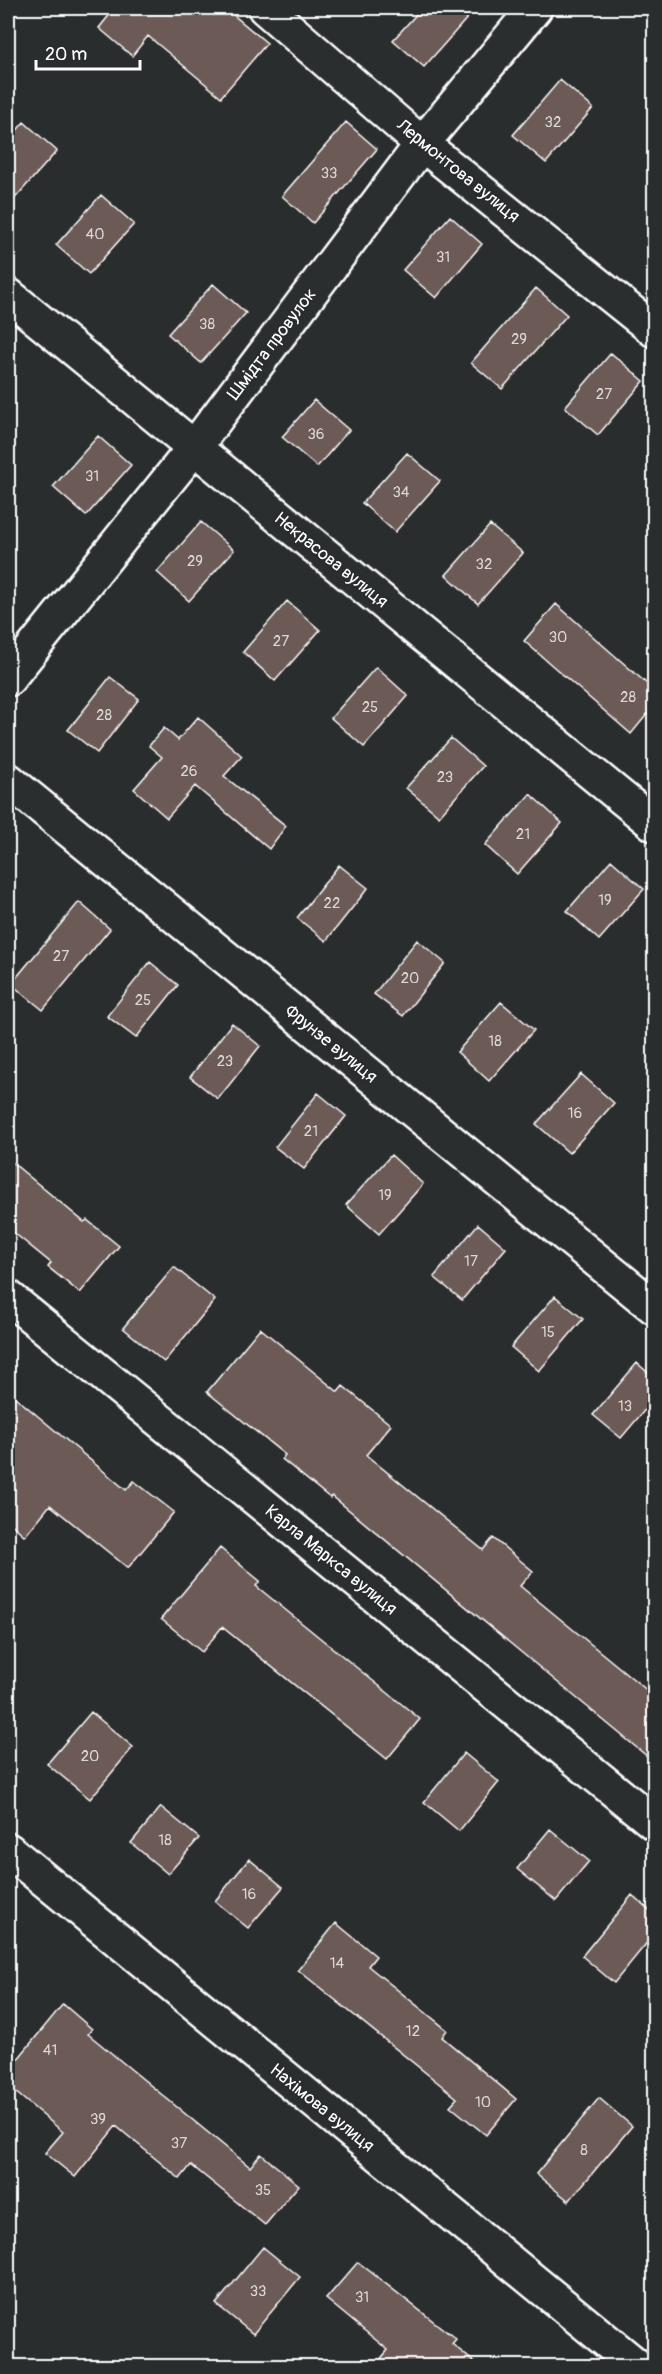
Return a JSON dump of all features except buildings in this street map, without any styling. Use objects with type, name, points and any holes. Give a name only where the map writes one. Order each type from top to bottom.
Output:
[{"type":"street","name":"Лермонтова вулиця","points":[[265,8],[422,144],[654,330]]},
{"type":"street","name":"Шмідта провулок","points":[[8,679],[194,448],[422,144],[535,8]]},
{"type":"street","name":"Некрасова вулиця","points":[[8,295],[654,824]]},
{"type":"street","name":"Фрунзе вулиця","points":[[8,780],[654,1307]]},
{"type":"street","name":"Карла Маркса вулиця","points":[[8,1297],[654,1823]]},
{"type":"street","name":"Нахімова вулиця","points":[[8,1850],[637,2367]]}]
